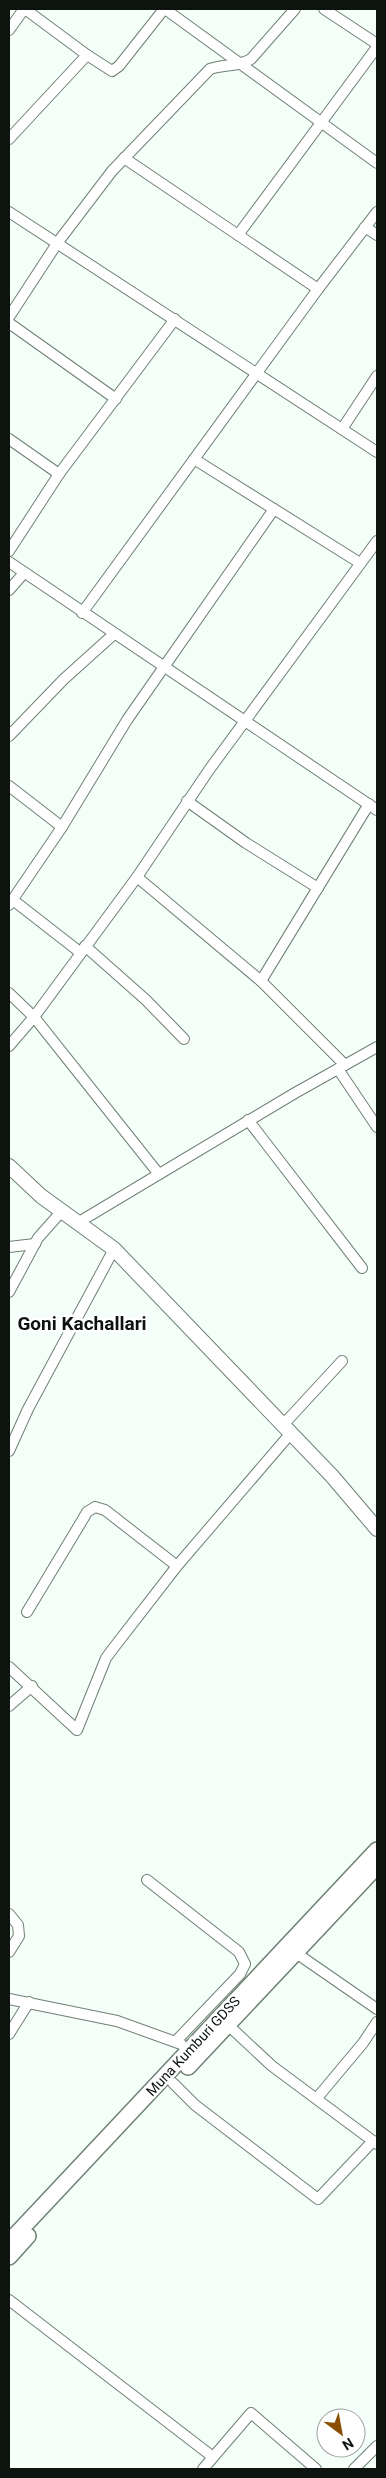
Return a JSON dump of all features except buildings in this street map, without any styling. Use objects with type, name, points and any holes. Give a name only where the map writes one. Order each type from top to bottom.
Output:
[{"type":"highway","name":"Muna Kumburi GDSS","points":[[9,2242],[193,2054],[377,1850]]},
{"type":"highway","name":"Muna Kumburi GDSS","points":[[9,2257],[173,2083],[193,2054],[228,2025],[377,1866]]},
{"type":"main road","points":[[9,1166],[61,1212],[79,1222],[114,1249],[332,1476],[377,1529]]},
{"type":"street","points":[[9,30],[24,9],[112,71],[119,66],[165,9],[377,164]]},
{"type":"street","points":[[9,317],[58,242],[124,158],[210,69],[224,64],[242,65],[251,59],[295,9]]},
{"type":"street","points":[[238,235],[377,46],[324,9]]},
{"type":"street","points":[[9,139],[13,125],[87,55]]},
{"type":"street","points":[[124,158],[318,289]]},
{"type":"street","points":[[9,212],[175,318],[377,452]]},
{"type":"street","points":[[82,613],[318,289],[377,212]]},
{"type":"street","points":[[365,227],[377,235]]},
{"type":"street","points":[[9,551],[59,474],[175,318]]},
{"type":"street","points":[[9,324],[116,399]]},
{"type":"street","points":[[342,429],[377,376]]},
{"type":"street","points":[[9,439],[59,474]]},
{"type":"street","points":[[194,459],[360,563]]},
{"type":"street","points":[[184,1039],[146,1000],[83,950],[11,902],[62,827],[127,720],[274,509]]},
{"type":"street","points":[[9,1046],[34,1017],[137,877],[187,801],[377,540]]},
{"type":"street","points":[[9,562],[245,723],[373,807],[318,888],[261,981]]},
{"type":"street","points":[[9,590],[24,573]]},
{"type":"street","points":[[9,736],[64,679],[114,634]]},
{"type":"street","points":[[9,786],[62,827]]},
{"type":"street","points":[[187,801],[246,843],[318,888]]},
{"type":"street","points":[[137,877],[261,981],[342,1067],[377,1127]]},
{"type":"street","points":[[9,993],[34,1017],[158,1173]]},
{"type":"street","points":[[79,1222],[248,1120],[377,1047]]},
{"type":"street","points":[[248,1120],[362,1268]]},
{"type":"street","points":[[9,1292],[35,1244],[61,1212]]},
{"type":"street","points":[[9,1247],[35,1244]]},
{"type":"street","points":[[9,1448],[114,1249]]},
{"type":"street","points":[[9,1667],[32,1686],[77,1730],[106,1658],[177,1566],[342,1361]]},
{"type":"street","points":[[27,1612],[87,1512],[95,1507],[105,1510],[177,1566]]},
{"type":"street","points":[[9,1706],[32,1686]]},
{"type":"street","points":[[147,1880],[239,1952],[246,1964],[240,1974],[176,2041]]},
{"type":"street","points":[[9,1914],[18,1924],[19,1936],[9,1952]]},
{"type":"street","points":[[296,1953],[377,2008]]},
{"type":"street","points":[[9,1999],[117,2021],[176,2041],[193,2054]]},
{"type":"street","points":[[9,2034],[29,2002]]},
{"type":"street","points":[[317,2098],[363,2043],[377,2022]]},
{"type":"street","points":[[173,2083],[194,2106],[318,2199],[375,2142],[272,2066],[228,2025]]},
{"type":"street","points":[[9,2300],[213,2457]]},
{"type":"street","points":[[203,2469],[250,2413],[316,2469]]},
{"type":"street","points":[[354,2469],[377,2446]]},
{"type":"district","name":"Goni Kachallari","points":[[82,1323]]}]
